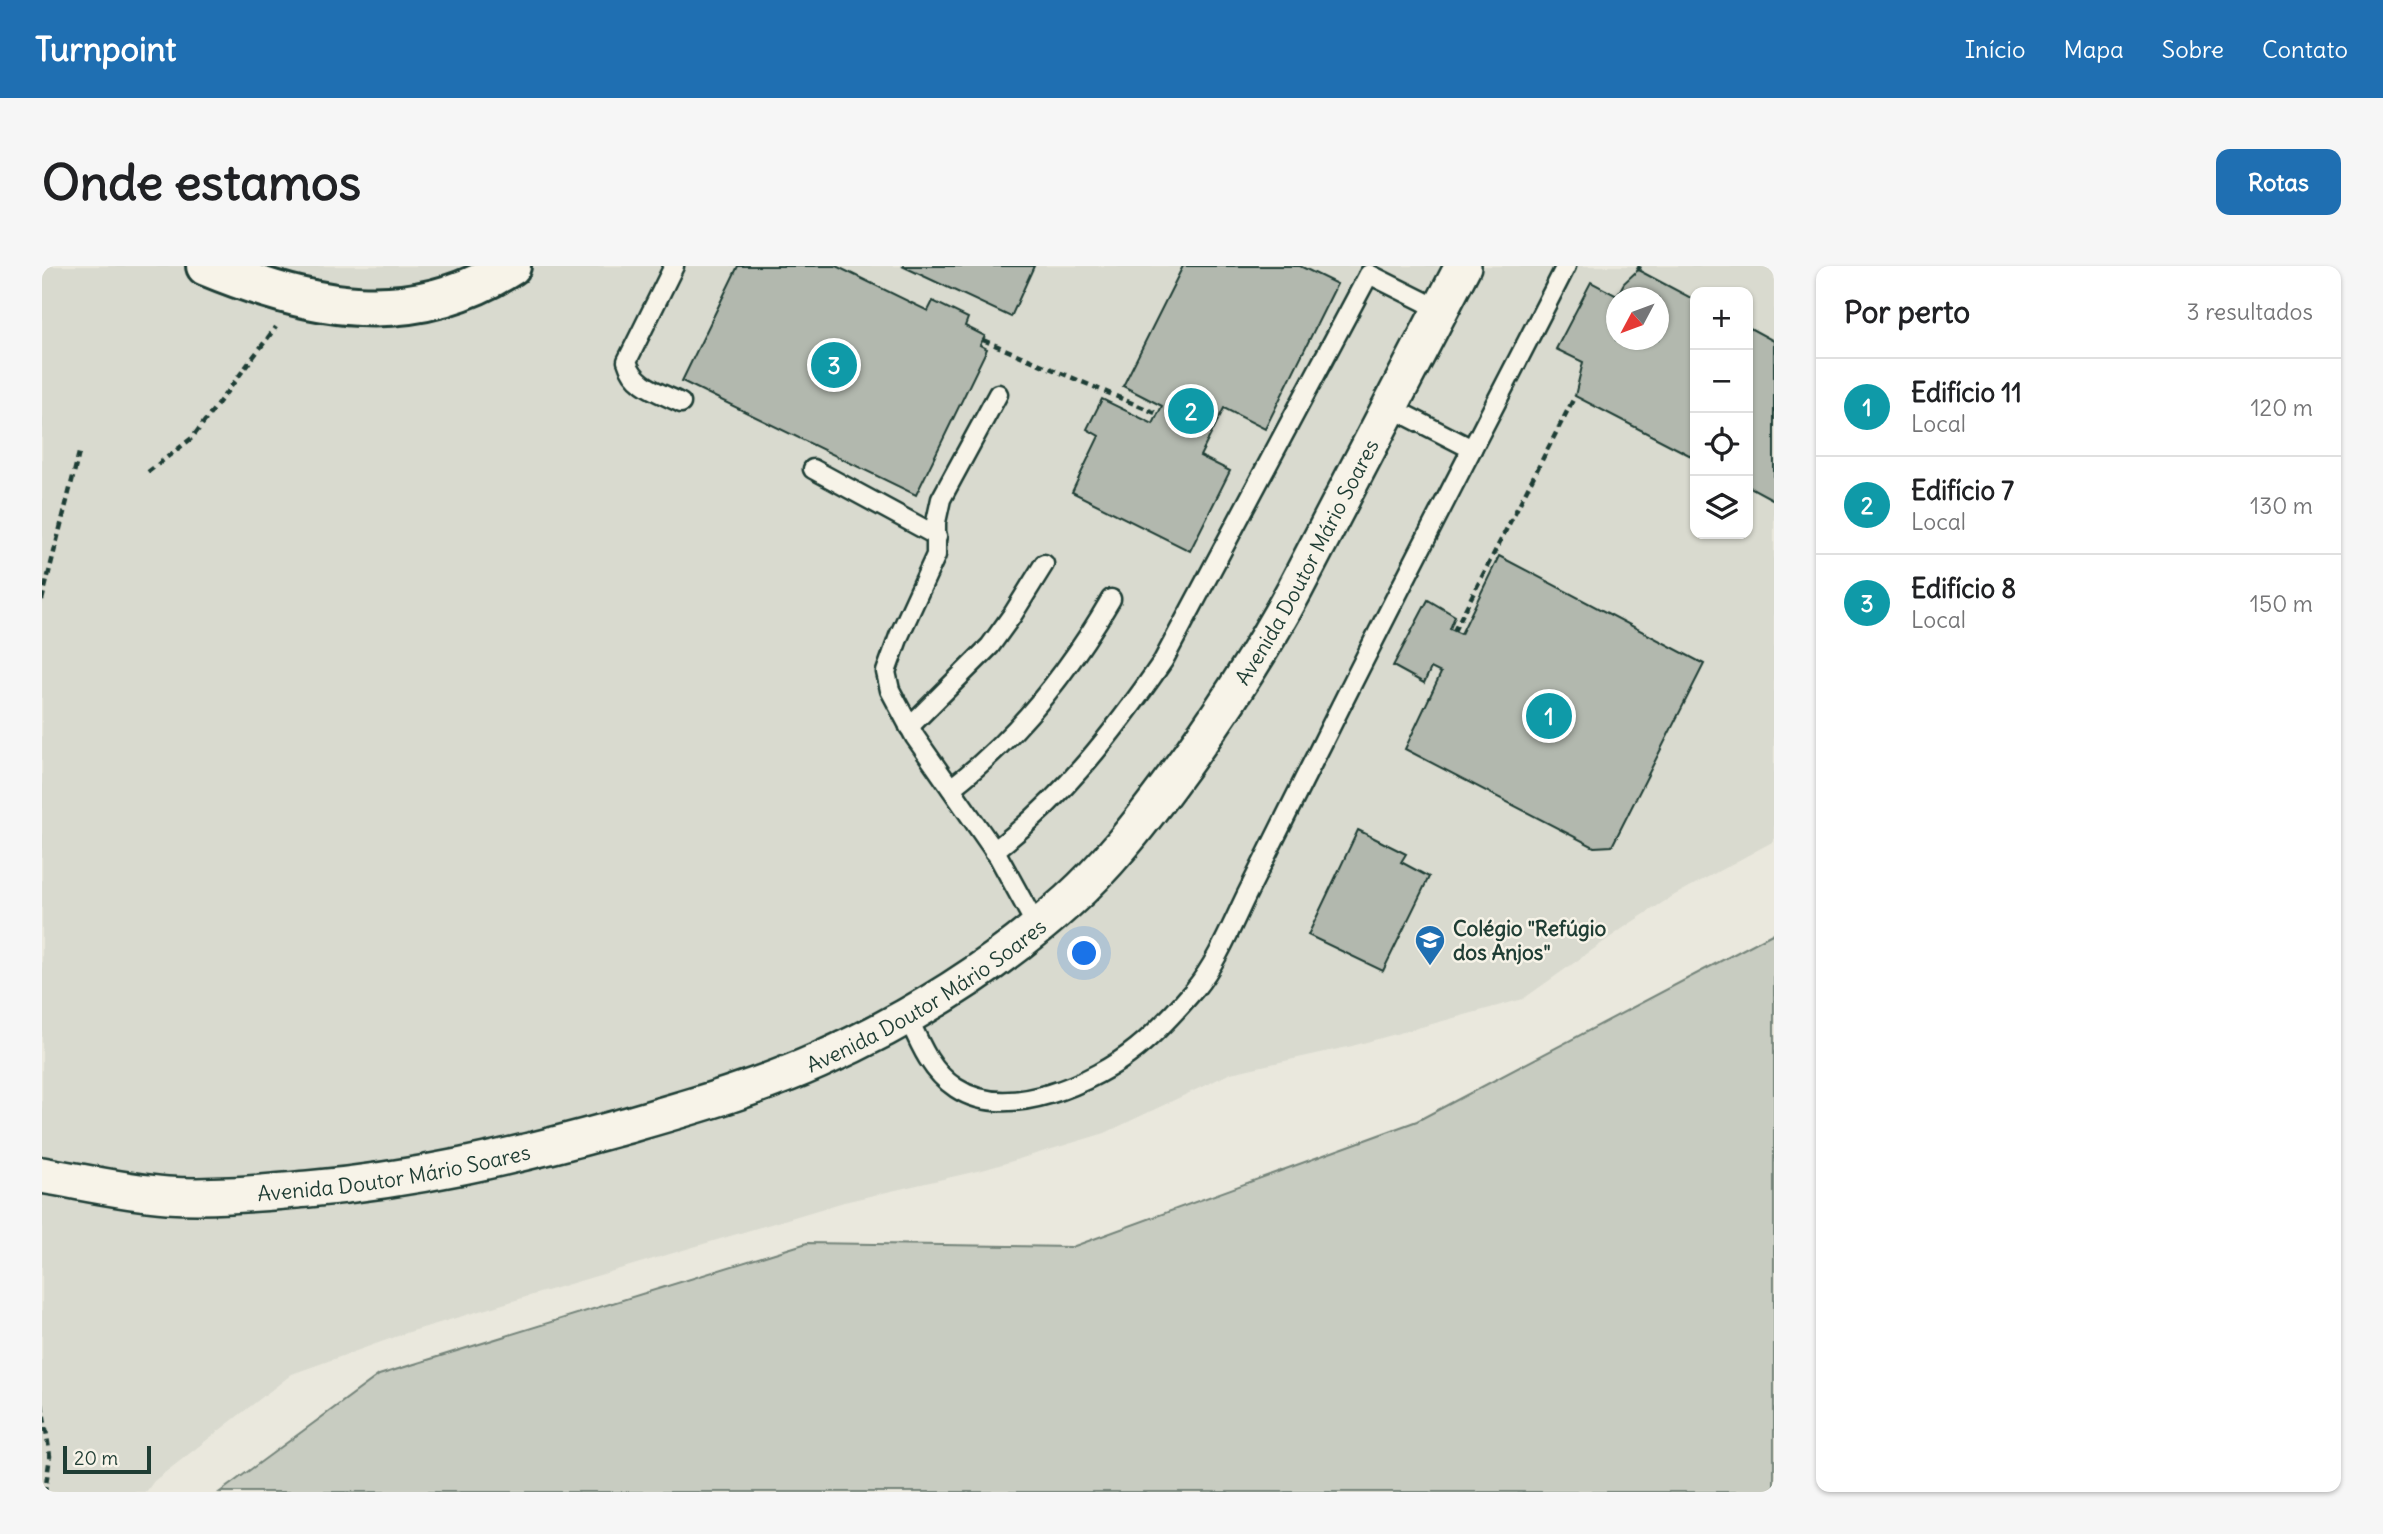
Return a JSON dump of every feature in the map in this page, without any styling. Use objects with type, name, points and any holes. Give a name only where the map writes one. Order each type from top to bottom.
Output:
[{"type":"main road","points":[[206,266],[290,297],[346,306],[384,307],[418,303],[461,291],[512,266]]},
{"type":"street","name":"Avenida Doutor Mário Soares","points":[[42,1175],[166,1195],[210,1195],[361,1184],[546,1148],[717,1099],[819,1060],[906,1015],[986,967],[1037,927],[1111,858],[1167,787],[1236,691],[1283,610],[1463,266]]},
{"type":"lane","points":[[674,266],[626,361],[630,373],[641,383],[681,403]]},
{"type":"lane","points":[[906,1015],[930,1062],[956,1088],[989,1101],[1028,1099],[1056,1091],[1110,1066],[1134,1050],[1156,1031],[1197,986],[1214,960],[1566,266]]},
{"type":"lane","points":[[994,851],[1023,829],[1087,765],[1163,662],[1369,274],[1439,309]]},
{"type":"lane","points":[[998,394],[941,499],[936,522],[936,555],[899,636],[886,672],[890,690],[909,727],[994,851],[1037,927]]},
{"type":"lane","points":[[1388,405],[1472,449]]},
{"type":"lane","points":[[813,469],[937,536]]},
{"type":"lane","points":[[909,727],[990,646],[1044,564]]},
{"type":"lane","points":[[951,788],[986,760],[1033,711],[1082,648],[1111,599]]},
{"type":"path","points":[[148,472],[192,438],[283,318],[290,297]]},
{"type":"path","points":[[983,340],[1158,414]]},
{"type":"path","points":[[1454,631],[1575,396]]},
{"type":"path","points":[[42,600],[79,453]]},
{"type":"path","points":[[42,1404],[50,1456],[45,1492]]},
{"type":"shaded area","points":[[42,266],[1774,266],[1774,841],[1673,896],[1523,999],[1352,1046],[1231,1073],[1105,1133],[986,1169],[844,1202],[409,1332],[292,1374],[154,1481],[146,1492],[42,1492]]},
{"type":"shaded area","points":[[1774,933],[1774,1492],[220,1492],[379,1375],[807,1243],[1072,1247],[1417,1121]]},
{"type":"building","points":[[738,266],[836,266],[928,311],[933,301],[968,318],[965,326],[985,336],[980,345],[987,349],[916,495],[682,381]]},
{"type":"building","points":[[902,266],[1034,266],[1011,317]]},
{"type":"building","points":[[1183,266],[1300,266],[1337,284],[1265,429],[1224,408],[1200,456],[1230,471],[1190,551],[1072,492],[1099,436],[1087,429],[1102,399],[1153,424],[1162,406],[1123,386]]},
{"type":"building","points":[[1638,270],[1690,297],[1690,455],[1575,396],[1583,362],[1556,349],[1591,282],[1606,290],[1606,350],[1669,350],[1669,287],[1622,287]]},
{"type":"building","points":[[1753,330],[1774,341],[1774,500],[1753,489]]},
{"type":"building","points":[[1499,556],[1704,664],[1612,846],[1594,847],[1405,749],[1441,673],[1431,668],[1424,683],[1393,666],[1428,600],[1455,616],[1450,629],[1461,634]]},
{"type":"building","points":[[1358,830],[1406,854],[1401,862],[1429,877],[1383,971],[1308,935]]},
{"type":"place","name":"Edifício 8","points":[[834,365]]},
{"type":"place","name":"Edifício 7","points":[[1191,411]]},
{"type":"place","name":"Edifício 11","points":[[1549,716]]},
{"type":"place","name":"Colégio \"Refúgio dos Anjos\"","points":[[1430,967]]}]
